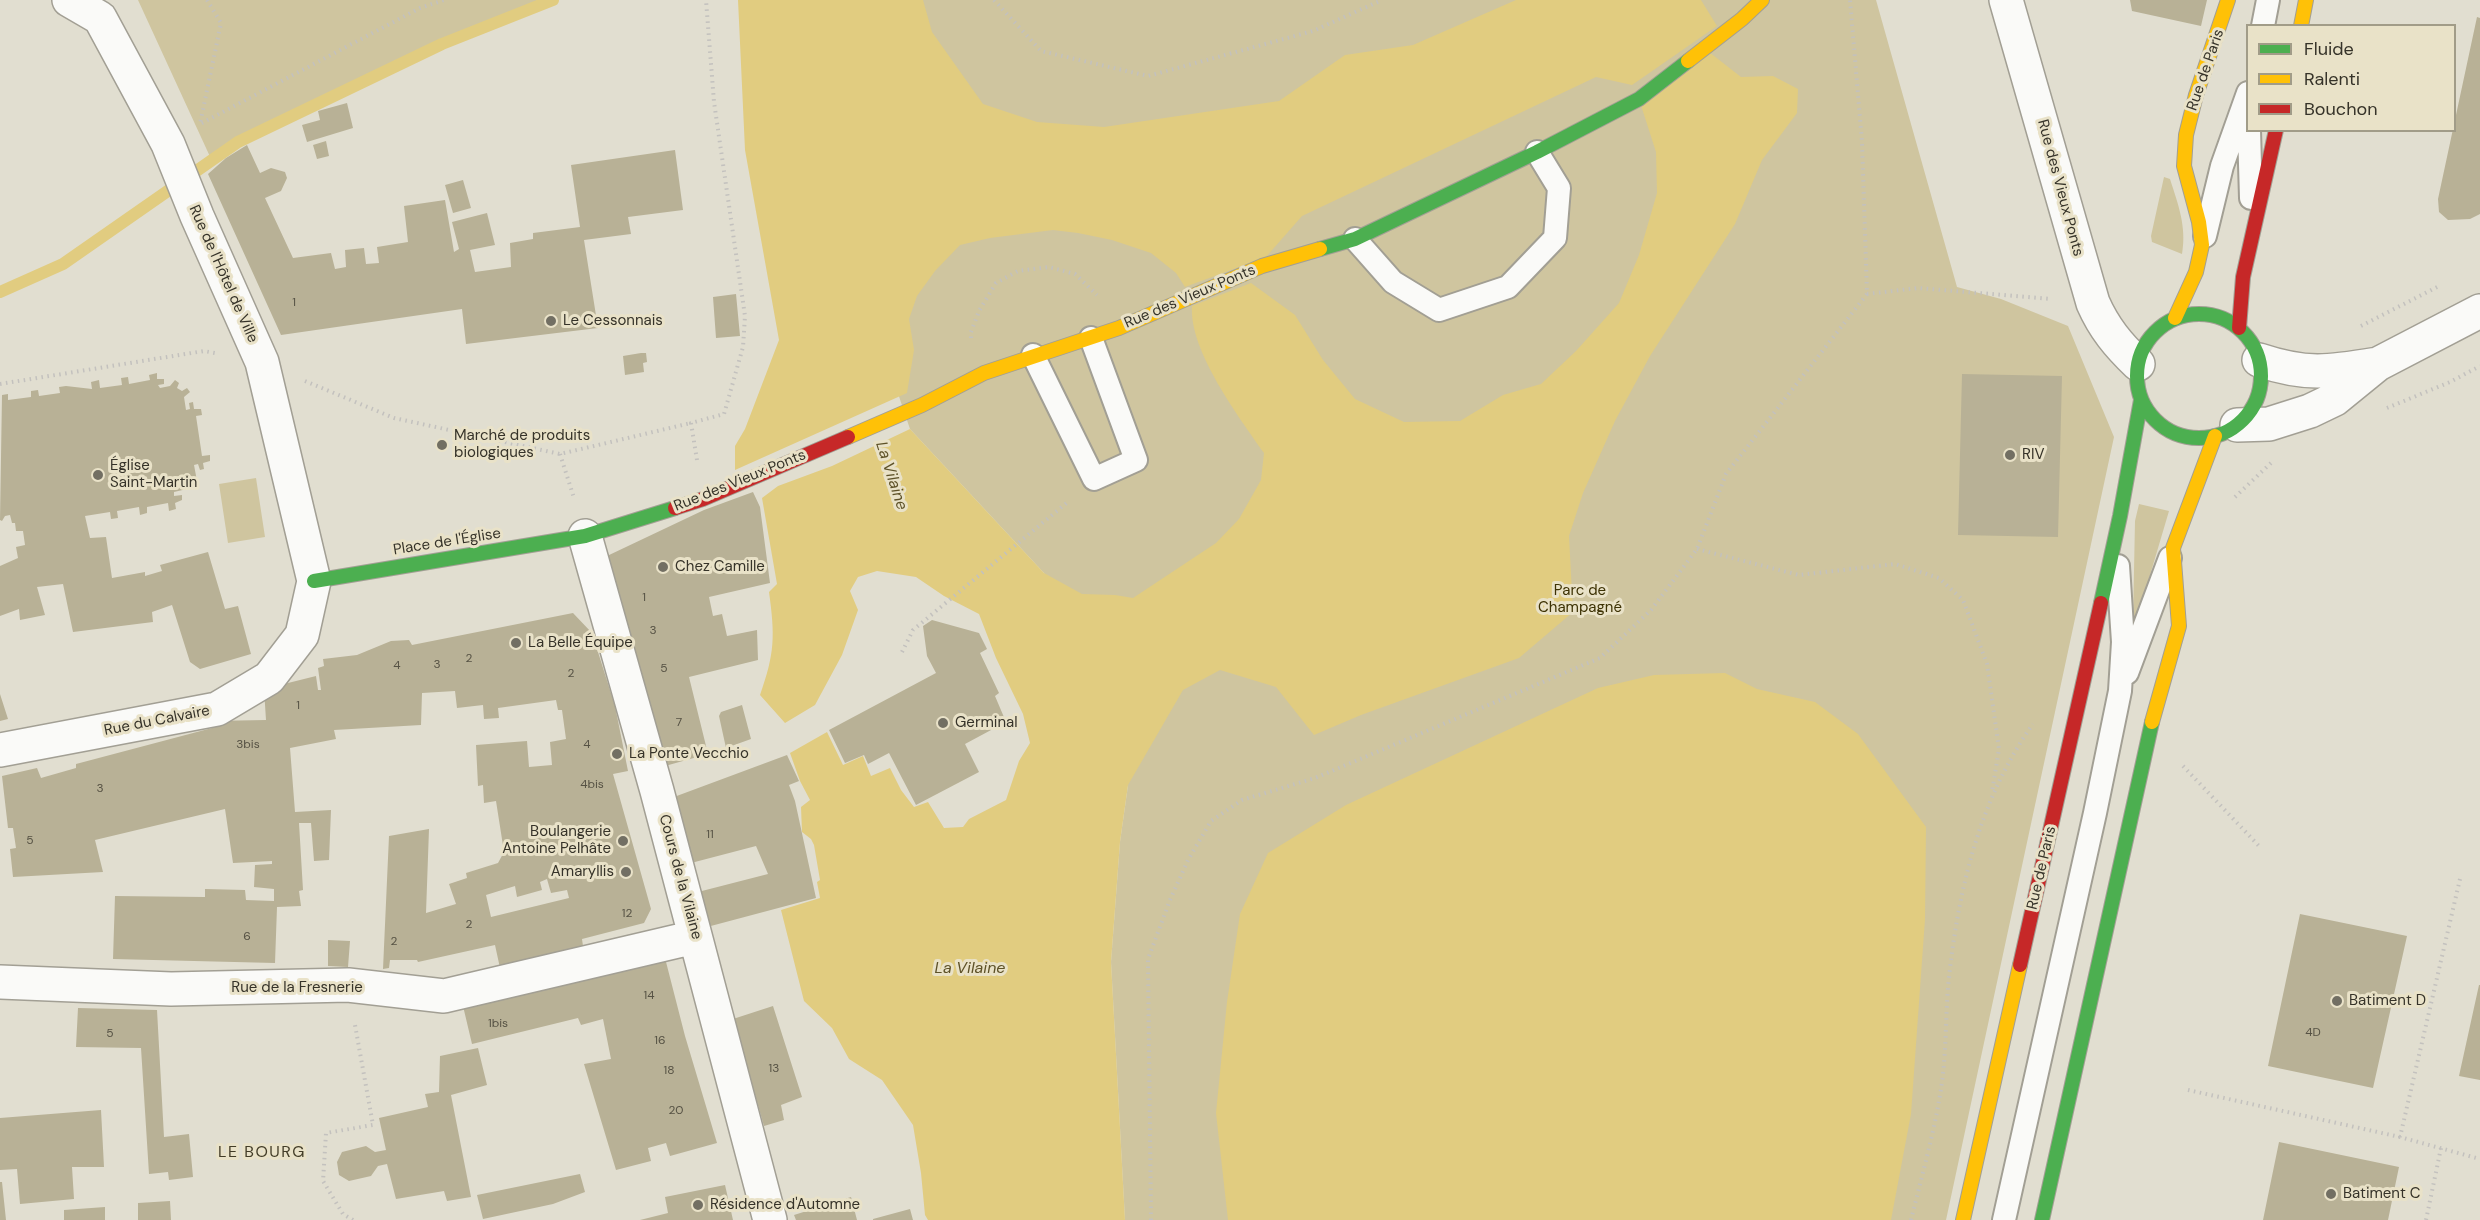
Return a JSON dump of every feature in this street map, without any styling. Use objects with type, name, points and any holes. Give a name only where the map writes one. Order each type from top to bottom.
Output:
[{"type":"main road","name":"Rue des Vieux Ponts","points":[[585,536],[703,499],[922,405],[984,373],[1119,328],[1262,266],[1354,239],[1538,152],[1638,99],[1758,6],[1762,0]]},
{"type":"main road","name":"Rue de Paris","points":[[2203,246],[2187,187],[2184,156],[2189,119],[2199,84],[2222,26],[2228,0]]},
{"type":"main road","points":[[2301,24],[2306,0]]},
{"type":"main road","points":[[2239,328],[2243,277],[2250,239],[2276,132]]},
{"type":"main road","points":[[2175,318],[2189,288],[2203,246]]},
{"type":"main road","points":[[2188,314],[2215,315],[2239,328],[2248,337],[2262,372],[2258,396],[2246,417],[2226,430],[2201,438],[2186,437],[2160,424],[2141,400],[2138,388],[2138,364],[2141,352],[2151,336],[2175,318],[2188,314]]},
{"type":"main road","name":"Rue de Paris","points":[[1963,1220],[2120,516],[2141,400]]},
{"type":"main road","name":"Rue de Paris","points":[[2042,1220],[2157,702],[2172,660],[2179,626],[2173,548],[2226,430]]},
{"type":"main road","name":"Place de l'Église","points":[[314,581],[585,536]]},
{"type":"street","name":"Rue de l'Hôtel de Ville","points":[[69,0],[100,18],[168,144],[197,216],[262,362],[314,581]]},
{"type":"street","name":"Rue des Vieux Ponts","points":[[2007,0],[2093,303],[2102,324],[2116,343],[2138,364]]},
{"type":"street","points":[[2226,430],[2269,424],[2310,411],[2335,399],[2378,364],[2480,311]]},
{"type":"street","points":[[2259,360],[2285,369],[2310,372],[2378,364]]},
{"type":"street","name":"Cours de la Vilaine","points":[[585,536],[657,791],[770,1220]]},
{"type":"street","name":"Rue du Calvaire","points":[[0,750],[217,709],[269,678],[302,635],[314,581]]},
{"type":"street","name":"Rue de la Fresnerie","points":[[0,982],[171,988],[348,985],[444,996],[695,937]]},
{"type":"lane","points":[[2263,24],[2268,0]]},
{"type":"lane","points":[[2203,246],[2222,166],[2246,96]]},
{"type":"lane","points":[[2249,132],[2250,239]]},
{"type":"lane","points":[[1354,239],[1393,282],[1439,310],[1508,287],[1556,238],[1559,188],[1538,152]]},
{"type":"lane","points":[[1033,355],[1094,479],[1136,460],[1091,338]]},
{"type":"lane","name":"Rue de Paris","points":[[2004,1220],[2096,813],[2120,691],[2123,642],[2118,573],[2120,516]]},
{"type":"lane","name":"Rue de Paris","points":[[2120,691],[2173,548]]},
{"type":"path","points":[[207,0],[221,23],[200,124],[420,8],[444,0]]},
{"type":"path","points":[[0,384],[204,351],[262,362],[394,418],[560,454],[724,414],[743,347],[745,316],[714,102],[706,0]]},
{"type":"path","points":[[994,0],[1041,51],[1148,76],[1313,31],[1382,0]]},
{"type":"path","points":[[1151,1220],[1148,959],[1188,860],[1211,821],[1242,800],[1315,778],[1600,658],[1651,610],[1697,549],[1726,474],[1867,294],[1862,142],[1850,0]]},
{"type":"path","points":[[984,373],[972,351],[971,332],[979,311],[996,283],[1018,271],[1048,267],[1076,274],[1101,299],[1119,328]]},
{"type":"path","points":[[1867,294],[1918,288],[2093,303]]},
{"type":"path","points":[[691,423],[703,499]]},
{"type":"path","points":[[560,454],[585,536]]},
{"type":"path","points":[[902,652],[913,630],[1039,528],[1094,479]]},
{"type":"path","points":[[1697,549],[1799,575],[1895,564],[1939,578],[1963,600],[1987,664],[1999,749],[1992,796],[1964,879],[1949,976],[1941,1094],[1911,1220]]},
{"type":"path","points":[[2194,778],[2259,846]]},
{"type":"path","points":[[2400,1137],[2460,879]]},
{"type":"path","points":[[348,985],[373,1125],[326,1133],[323,1181],[343,1214],[353,1220]]},
{"type":"path","points":[[2188,1090],[2400,1137],[2480,1159]]},
{"type":"path","points":[[2426,1220],[2441,1148]]},
{"type":"green space","points":[[138,0],[553,0],[442,44],[238,142],[212,161]]},
{"type":"green space","name":"Parc de Champagné","points":[[901,0],[1876,0],[1957,287],[2001,299],[2068,326],[2114,437],[1946,1220],[1125,1220],[1111,962],[1120,842],[1128,785],[1044,573],[910,429],[884,352]]},
{"type":"green space","points":[[2164,177],[2170,179],[2181,216],[2182,254],[2152,242],[2151,236]]},
{"type":"green space","points":[[256,478],[265,537],[228,543],[219,484]]},
{"type":"green space","points":[[2139,504],[2169,511],[2137,619],[2133,621],[2135,521]]},
{"type":"water","name":"La Vilaine","points":[[738,0],[923,0],[932,32],[983,104],[1037,122],[1104,127],[1279,101],[1345,55],[1413,45],[1516,0],[1701,0],[1717,26],[1632,85],[1596,77],[1302,216],[1266,257],[1185,287],[1176,273],[1151,253],[1112,240],[1078,233],[1053,230],[990,238],[960,245],[935,271],[917,296],[909,319],[914,350],[907,393],[735,470],[735,446],[745,429],[779,340],[745,150]]},
{"type":"water","name":"La Vilaine","points":[[1709,52],[1741,77],[1773,76],[1798,89],[1797,113],[1762,160],[1735,224],[1650,356],[1615,421],[1583,493],[1569,536],[1573,612],[1519,658],[1361,715],[1314,735],[1276,687],[1220,670],[1183,690],[1128,785],[1120,842],[1111,962],[1125,1220],[928,1220],[925,1215],[913,1125],[882,1080],[849,1059],[832,1028],[804,1001],[781,910],[820,898],[817,882],[820,880],[814,845],[811,839],[802,832],[801,807],[810,800],[790,753],[827,732],[843,765],[863,756],[871,776],[890,768],[901,790],[914,807],[928,802],[944,828],[963,827],[969,819],[1006,800],[1019,761],[1030,743],[1023,714],[996,658],[979,614],[944,596],[916,577],[877,571],[858,577],[850,591],[858,610],[842,655],[815,705],[785,723],[760,695],[771,656],[772,621],[769,592],[777,584],[762,498],[778,486],[832,466],[910,429],[1044,573],[1082,594],[1133,598],[1216,543],[1239,519],[1261,480],[1264,453],[1229,403],[1207,363],[1193,324],[1192,306],[1251,283],[1295,315],[1323,360],[1355,399],[1404,422],[1460,421],[1503,395],[1541,384],[1576,351],[1619,303],[1639,255],[1657,193],[1656,152],[1638,96]]},
{"type":"water","points":[[1725,673],[1757,689],[1815,702],[1858,734],[1926,827],[1925,919],[1911,1114],[1891,1220],[1228,1220],[1216,1113],[1227,1002],[1240,914],[1268,853],[1346,805],[1598,688],[1654,675]]},
{"type":"building","points":[[2130,0],[2207,0],[2201,26],[2132,11]]},
{"type":"building","points":[[2477,17],[2480,18],[2480,214],[2470,219],[2448,220],[2439,212],[2438,199],[2452,132],[2456,132],[2456,115]]},
{"type":"building","points":[[347,103],[353,128],[307,142],[302,125],[320,120],[318,111]]},
{"type":"building","points":[[326,141],[329,156],[317,159],[313,145]]},
{"type":"building","points":[[247,145],[260,173],[271,168],[285,172],[287,178],[281,191],[265,198],[293,258],[331,253],[335,269],[346,267],[345,250],[364,248],[366,264],[379,263],[377,247],[408,242],[404,206],[445,200],[454,252],[459,249],[452,222],[487,213],[495,245],[470,250],[475,272],[511,267],[510,243],[533,239],[533,233],[580,227],[571,165],[675,150],[683,210],[628,217],[631,234],[584,240],[598,328],[466,344],[462,309],[281,335],[208,174],[226,158]]},
{"type":"building","points":[[463,180],[471,208],[453,213],[445,185]]},
{"type":"building","points":[[736,294],[740,336],[716,338],[713,297]]},
{"type":"building","points":[[646,353],[647,362],[643,363],[644,372],[625,375],[623,356]]},
{"type":"building","name":"Église Saint-Martin","points":[[157,373],[157,379],[164,379],[164,384],[158,385],[160,388],[170,386],[175,380],[179,383],[177,388],[182,391],[187,388],[190,392],[184,397],[186,410],[190,409],[189,403],[193,402],[194,409],[201,409],[202,415],[196,416],[202,456],[210,455],[210,461],[203,463],[204,469],[200,470],[198,464],[194,465],[197,481],[191,488],[174,492],[174,496],[182,495],[182,500],[175,503],[176,509],[169,511],[168,503],[147,507],[147,513],[140,515],[139,507],[117,511],[118,518],[111,519],[110,512],[85,516],[90,538],[106,537],[112,578],[145,572],[145,576],[162,571],[160,565],[208,552],[225,609],[238,606],[251,654],[200,669],[190,662],[172,605],[152,612],[153,622],[73,632],[63,584],[37,587],[45,615],[20,620],[19,609],[0,616],[0,566],[18,558],[16,547],[25,545],[23,531],[16,531],[15,523],[12,523],[10,515],[0,520],[2,395],[8,394],[8,400],[31,397],[31,391],[38,390],[39,396],[60,393],[59,387],[66,386],[92,389],[91,382],[99,380],[100,388],[122,385],[121,378],[128,377],[129,384],[150,380],[149,375]]},
{"type":"building","name":"RIV","points":[[1962,374],[2062,376],[2058,537],[1958,535]]},
{"type":"building","points":[[753,492],[760,507],[770,583],[709,597],[713,616],[722,614],[727,636],[757,630],[758,660],[689,677],[708,754],[665,766],[607,556],[704,510]]},
{"type":"building","points":[[573,613],[592,633],[615,706],[628,771],[613,774],[651,909],[644,923],[582,939],[583,946],[500,968],[495,945],[418,962],[417,960],[390,960],[389,968],[383,969],[389,836],[429,829],[426,913],[456,904],[449,884],[467,878],[466,873],[498,863],[504,852],[496,801],[484,803],[483,785],[478,786],[476,745],[527,741],[529,767],[552,765],[550,742],[566,739],[562,710],[558,710],[556,700],[498,708],[499,718],[484,719],[483,705],[457,708],[455,691],[422,693],[421,725],[334,730],[336,739],[290,748],[295,812],[331,810],[329,860],[314,861],[311,823],[299,823],[303,890],[299,891],[301,906],[277,907],[275,963],[113,959],[115,896],[205,897],[205,889],[245,890],[246,900],[274,901],[274,889],[254,887],[255,865],[272,864],[272,861],[233,863],[225,809],[95,840],[103,872],[13,877],[10,849],[16,848],[13,828],[8,828],[2,776],[37,768],[41,778],[76,768],[76,764],[212,728],[212,721],[266,720],[264,689],[316,676],[318,690],[321,690],[318,668],[324,666],[323,659],[357,655],[391,641],[409,640],[412,645]],"holes":[[[547,879],[551,893],[567,890],[569,898],[491,917],[486,895],[515,886],[517,897],[542,890],[540,882]]]},
{"type":"building","points":[[932,620],[979,633],[987,649],[980,653],[999,693],[995,696],[1006,722],[965,744],[979,772],[916,805],[889,753],[868,764],[864,755],[845,763],[829,730],[936,673],[927,656],[923,626]]},
{"type":"building","points":[[0,694],[8,719],[0,721]]},
{"type":"building","points":[[742,705],[751,739],[726,748],[719,716],[721,712]]},
{"type":"building","points":[[787,755],[799,781],[789,785],[795,801],[816,898],[707,927],[698,892],[768,874],[756,846],[691,863],[674,797]]},
{"type":"building","name":"Batiment D","points":[[2300,914],[2407,936],[2373,1088],[2268,1066]]},
{"type":"building","points":[[328,940],[350,941],[348,967],[328,966]]},
{"type":"building","points":[[665,958],[685,1036],[717,1143],[670,1156],[666,1143],[648,1148],[651,1161],[616,1170],[584,1064],[611,1059],[603,1019],[581,1025],[578,1018],[472,1044],[463,1006]]},
{"type":"building","points":[[2480,985],[2480,1080],[2459,1076]]},
{"type":"building","points":[[773,1006],[802,1097],[781,1105],[784,1120],[764,1126],[733,1019]]},
{"type":"building","points":[[78,1008],[157,1010],[164,1137],[189,1134],[193,1177],[169,1180],[168,1172],[149,1174],[141,1048],[76,1047]]},
{"type":"building","points":[[478,1048],[487,1085],[451,1095],[471,1197],[447,1201],[444,1191],[396,1199],[387,1164],[378,1166],[371,1176],[349,1181],[339,1175],[337,1162],[342,1152],[366,1146],[375,1152],[386,1150],[379,1118],[428,1107],[425,1094],[439,1092],[440,1056]]},
{"type":"building","points":[[101,1110],[104,1167],[72,1167],[74,1199],[20,1204],[17,1169],[0,1170],[0,1118]]},
{"type":"building","name":"Batiment C","points":[[2279,1142],[2399,1167],[2388,1220],[2263,1220]]},
{"type":"building","points":[[580,1174],[585,1192],[553,1204],[483,1219],[477,1195]]},
{"type":"building","points":[[0,1182],[2,1182],[6,1220],[0,1220]]},
{"type":"building","name":"Résidence d'Automne","points":[[725,1185],[733,1220],[640,1220],[668,1213],[665,1197]]},
{"type":"building","points":[[851,1197],[857,1220],[796,1220],[794,1215]]},
{"type":"building","points":[[170,1201],[171,1220],[138,1220],[138,1203]]},
{"type":"building","points":[[105,1207],[105,1220],[64,1220],[64,1210]]},
{"type":"building","points":[[910,1209],[913,1220],[873,1220],[873,1219]]},
{"type":"waterway","points":[[0,292],[63,264],[238,142],[442,44],[553,0]]},
{"type":"traffic: fast","points":[[1320,249],[1355,239],[1537,152],[1639,99],[1688,61]]},
{"type":"traffic: fast","points":[[2199,314],[2223,318],[2243,332],[2257,352],[2261,376],[2257,400],[2243,420],[2223,434],[2199,438],[2175,434],[2155,420],[2141,400],[2137,376],[2141,352],[2155,332],[2175,318],[2199,314]]},
{"type":"traffic: fast","points":[[2101,603],[2120,516],[2141,400]]},
{"type":"traffic: fast","points":[[314,581],[585,536],[675,508]]},
{"type":"traffic: fast","points":[[2042,1220],[2152,722]]},
{"type":"traffic: slow","points":[[1688,61],[1742,19],[1762,0]]},
{"type":"traffic: slow","points":[[2175,318],[2196,272],[2202,245],[2199,222],[2184,166],[2186,135],[2196,95],[2228,0]]},
{"type":"traffic: slow","points":[[2301,24],[2306,0]]},
{"type":"traffic: slow","points":[[848,437],[922,405],[984,373],[1119,328],[1262,266],[1320,249]]},
{"type":"traffic: slow","points":[[2152,722],[2179,626],[2173,548],[2215,436]]},
{"type":"traffic: slow","points":[[1963,1220],[2020,965]]},
{"type":"traffic: jam","points":[[2239,328],[2243,277],[2276,132]]},
{"type":"traffic: jam","points":[[675,508],[703,499],[848,437]]},
{"type":"traffic: jam","points":[[2020,965],[2101,603]]},
{"type":"place","name":"Le Cessonnais","points":[[551,321]]},
{"type":"place","name":"Marché de produits biologiques","points":[[442,445]]},
{"type":"place","name":"RIV","points":[[2010,455]]},
{"type":"place","name":"Église Saint-Martin","points":[[98,475]]},
{"type":"place","name":"Chez Camille","points":[[663,567]]},
{"type":"place","name":"La Belle Équipe","points":[[516,643]]},
{"type":"place","name":"Germinal","points":[[943,723]]},
{"type":"place","name":"La Ponte Vecchio","points":[[617,754]]},
{"type":"place","name":"Boulangerie Antoine Pelhâte","points":[[623,841]]},
{"type":"place","name":"Amaryllis","points":[[626,872]]},
{"type":"place","name":"Batiment D","points":[[2337,1001]]},
{"type":"place","name":"Batiment C","points":[[2331,1194]]},
{"type":"place","name":"Résidence d'Automne","points":[[698,1205]]},
{"type":"district","name":"LE BOURG","points":[[262,1153]]}]
